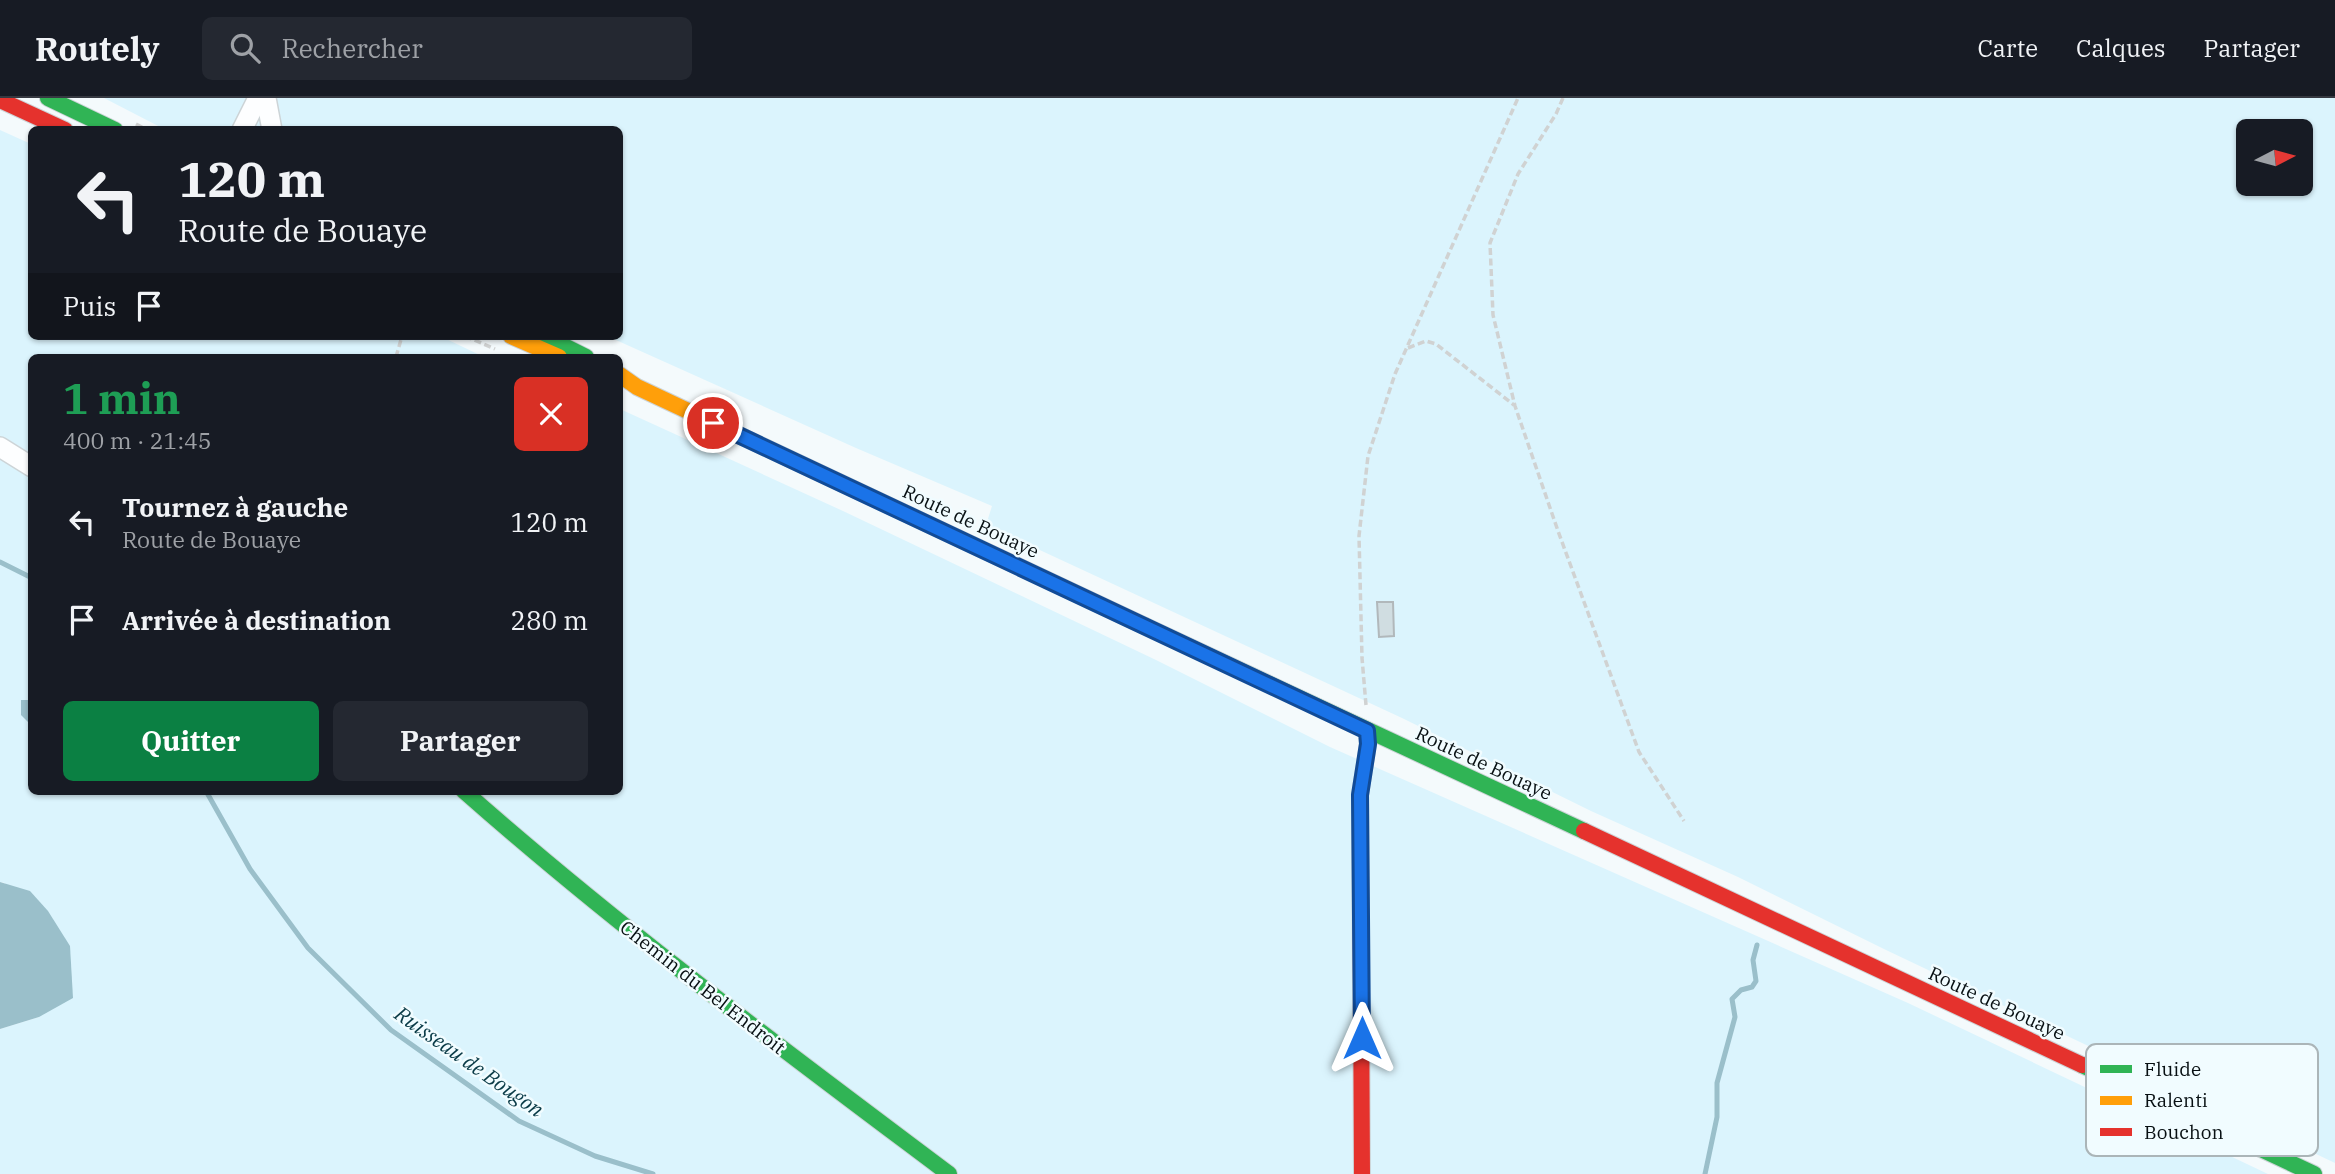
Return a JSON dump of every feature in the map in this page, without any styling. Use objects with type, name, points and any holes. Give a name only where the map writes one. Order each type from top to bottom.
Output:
[{"type":"main road","points":[[48,98],[107,126]]},
{"type":"main road","points":[[0,100],[56,126]]},
{"type":"main road","points":[[520,340],[552,354]]},
{"type":"main road","points":[[552,340],[580,354]]},
{"type":"main road","name":"Route de Bouaye","points":[[623,377],[638,387],[1367,731],[2086,1067]]},
{"type":"main road","name":"Route de Bouaye","points":[[623,383],[638,387]]},
{"type":"main road","points":[[1362,1174],[1360,795],[1368,744],[1367,731]]},
{"type":"main road","name":"Chemin du Bel Endroit","points":[[468,795],[531,852],[686,977],[949,1174]]},
{"type":"main road","name":"Route de Bouaye","points":[[2276,1156],[2314,1174]]},
{"type":"street","points":[[244,126],[258,98]]},
{"type":"street","points":[[266,98],[271,126]]},
{"type":"street","points":[[0,447],[28,464]]},
{"type":"path","points":[[1366,712],[1362,658],[1360,523],[1368,456],[1395,374],[1518,98]]},
{"type":"path","points":[[1563,98],[1556,114],[1518,174],[1490,243],[1493,316],[1515,406],[1639,752],[1684,821]]},
{"type":"path","points":[[474,340],[500,351]]},
{"type":"path","points":[[1406,349],[1426,341],[1436,344],[1515,406]]},
{"type":"shaded area","points":[[104,98],[2335,98],[2335,1163],[2318,1155],[2318,1044],[2086,1045],[1738,877],[1591,811],[1402,718],[986,525],[992,506],[616,340],[623,340],[623,126],[158,126]]},
{"type":"shaded area","points":[[0,130],[28,143],[28,340],[448,340],[478,354],[28,354],[28,795],[623,795],[623,410],[843,511],[1156,660],[1330,747],[1908,1003],[2086,1088],[2086,1156],[2230,1156],[2268,1174],[0,1174],[0,1029],[39,1017],[5,883],[0,882]]},
{"type":"shaded area","points":[[21,700],[28,700],[28,722],[21,715]]},
{"type":"shaded area","points":[[0,882],[30,891],[48,911],[70,946],[73,998],[39,1017],[0,1029]]},
{"type":"building","points":[[1377,602],[1393,602],[1394,636],[1379,637]]},
{"type":"waterway","name":"Ruisseau de Bougon","points":[[0,562],[28,576]]},
{"type":"waterway","name":"Ruisseau de Bougon","points":[[208,795],[250,869],[308,948],[391,1030],[519,1121],[595,1156],[653,1174]]},
{"type":"waterway","points":[[1705,1174],[1717,1117],[1717,1083],[1735,1017],[1732,999],[1741,990],[1752,987],[1756,981],[1753,960],[1757,945]]},
{"type":"traffic: fast","points":[[48,98],[107,126]]},
{"type":"traffic: fast","points":[[552,340],[580,354]]},
{"type":"traffic: fast","points":[[1145,626],[1584,831]]},
{"type":"traffic: fast","points":[[469,795],[642,940],[949,1174]]},
{"type":"traffic: fast","points":[[2082,1065],[2086,1067]]},
{"type":"traffic: fast","points":[[2276,1156],[2314,1174]]},
{"type":"traffic: slow","points":[[520,340],[552,354]]},
{"type":"traffic: slow","points":[[623,377],[637,387],[1145,626]]},
{"type":"traffic: jam","points":[[0,100],[56,126]]},
{"type":"traffic: jam","points":[[1362,1174],[1360,795],[1368,744],[1367,731]]},
{"type":"traffic: jam","points":[[1584,831],[2082,1065]]},
{"type":"route","points":[[713,423],[1367,731],[1368,744],[1360,795],[1362,1038]]}]
